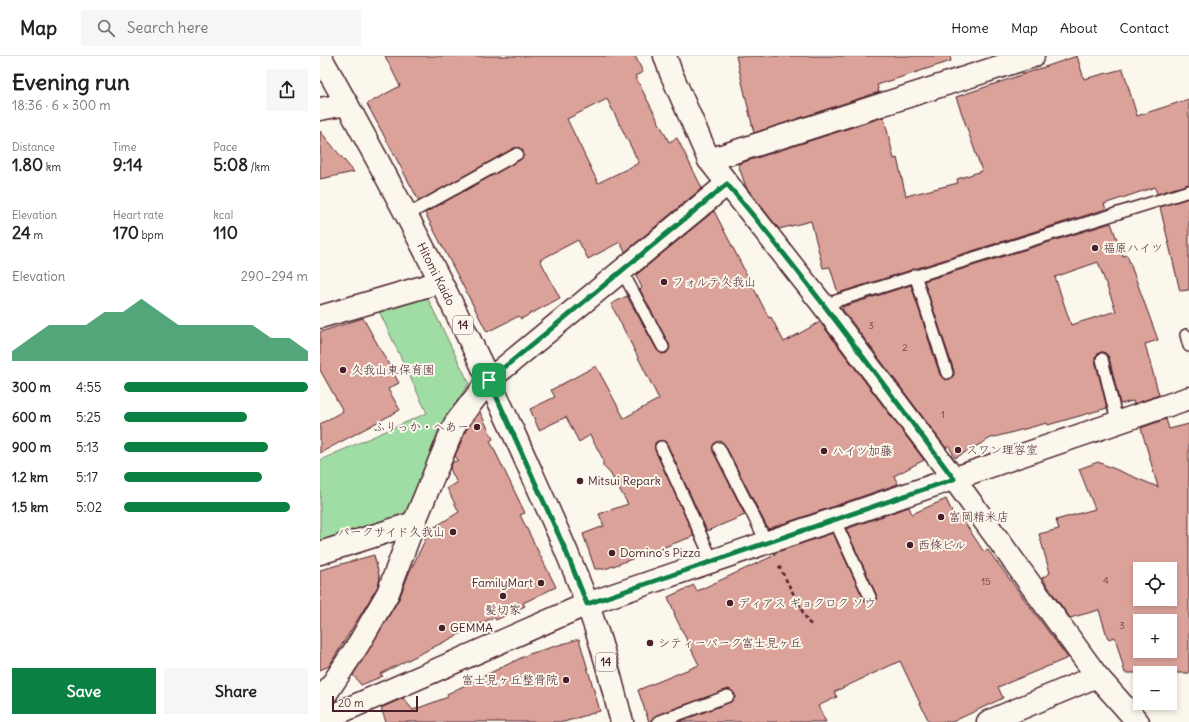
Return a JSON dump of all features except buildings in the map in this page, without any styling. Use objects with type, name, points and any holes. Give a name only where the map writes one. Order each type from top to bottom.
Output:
[{"type":"street","name":"Hitomi Kaido","points":[[320,56],[407,215],[489,380],[565,549],[587,604],[604,656],[622,722]]},
{"type":"street","points":[[665,56],[709,160],[727,184],[759,221],[954,479],[1097,676],[1138,722]]},
{"type":"street","points":[[709,160],[1033,56]]},
{"type":"street","points":[[320,109],[347,104]]},
{"type":"street","points":[[320,703],[358,645],[388,594],[414,523],[455,424],[489,380],[727,184]]},
{"type":"street","points":[[320,317],[440,282]]},
{"type":"street","points":[[320,721],[587,604],[954,479],[1117,421],[1189,398]]},
{"type":"street","points":[[320,553],[414,523]]},
{"type":"street","points":[[988,722],[1097,676]]},
{"type":"lane","points":[[407,215],[517,154]]},
{"type":"lane","points":[[823,305],[915,275],[1189,191]]},
{"type":"lane","points":[[622,270],[663,347]]},
{"type":"lane","points":[[915,275],[948,373]]},
{"type":"lane","points":[[1102,359],[1117,421]]},
{"type":"lane","points":[[661,447],[713,562]]},
{"type":"lane","points":[[719,448],[767,543]]},
{"type":"lane","points":[[834,520],[870,597]]},
{"type":"lane","points":[[658,722],[728,696]]},
{"type":"path","points":[[767,543],[808,622],[813,626]]},
{"type":"green space","points":[[427,297],[469,383],[439,428],[407,521],[320,549],[320,460],[427,413],[379,311]]},
{"type":"place","name":"福原ハイツ","points":[[1095,248]]},
{"type":"place","name":"フォルテ久我山","points":[[664,282]]},
{"type":"place","name":"久我山東保育園","points":[[343,370]]},
{"type":"place","name":"ふりっか・へあー","points":[[477,427]]},
{"type":"place","name":"スワン理容室","points":[[958,450]]},
{"type":"place","name":"ハイツ加藤","points":[[824,451]]},
{"type":"place","name":"Mitsui Repark","points":[[580,481]]},
{"type":"place","name":"富岡精米店","points":[[941,517]]},
{"type":"place","name":"パークサイド久我山","points":[[453,532]]},
{"type":"place","name":"西條ビル","points":[[910,545]]},
{"type":"place","name":"Domino's Pizza","points":[[612,553]]},
{"type":"place","name":"FamilyMart","points":[[541,583]]},
{"type":"place","name":"髪切家","points":[[503,596]]},
{"type":"place","name":"ディアス ギョクロク ソウ","points":[[730,603]]},
{"type":"place","name":"GEMMA","points":[[442,628]]},
{"type":"place","name":"シティーパーク富士見ヶ丘","points":[[650,643]]},
{"type":"place","name":"富士見ヶ丘整骨院","points":[[566,680]]},
{"type":"route","points":[[727,184],[759,221],[954,479],[587,604],[565,549],[489,380],[727,184]]}]
